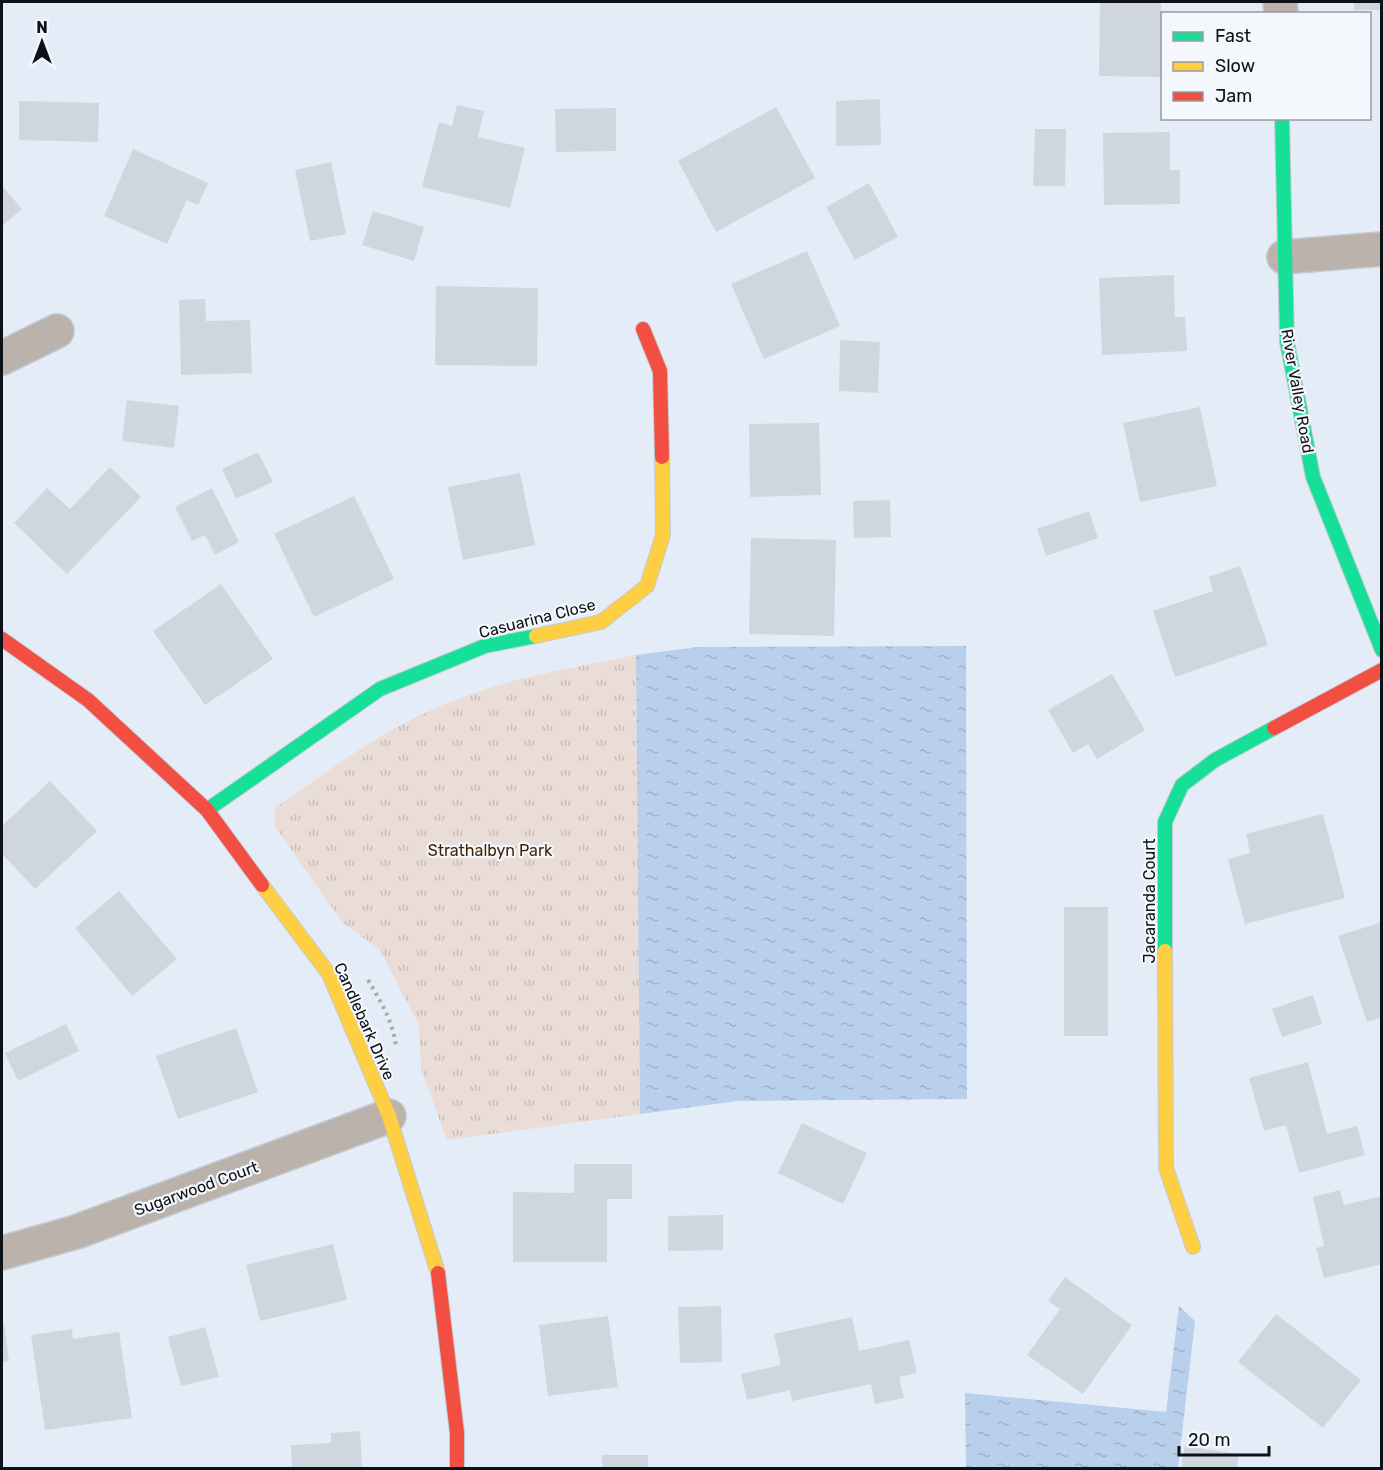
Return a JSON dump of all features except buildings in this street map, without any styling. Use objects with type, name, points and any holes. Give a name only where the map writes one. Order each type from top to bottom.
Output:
[{"type":"street","name":"River Valley Road","points":[[1282,120],[1287,342],[1313,477],[1382,650]]},
{"type":"street","points":[[1284,257],[1382,249]]},
{"type":"street","name":"Casuarina Close","points":[[207,810],[380,689],[485,646],[601,622],[646,586],[663,534],[660,371],[644,329]]},
{"type":"street","points":[[2,358],[57,331]]},
{"type":"street","name":"Candlebark Drive","points":[[2,639],[88,700],[207,810],[329,974],[389,1116],[440,1278],[457,1433],[457,1468]]},
{"type":"street","name":"Jacaranda Court","points":[[1193,1247],[1166,1168],[1165,822],[1182,785],[1215,760],[1382,670]]},
{"type":"street","name":"Sugarwood Court","points":[[2,1253],[76,1232],[389,1116]]},
{"type":"green space","name":"Strathalbyn Park","points":[[636,655],[640,1114],[447,1140],[421,1069],[419,1025],[380,950],[342,922],[274,825],[276,807],[375,740],[438,707],[511,682]]},
{"type":"water","points":[[966,646],[967,1099],[738,1101],[640,1114],[636,655],[698,647]]},
{"type":"water","points":[[1179,1306],[1195,1321],[1178,1468],[966,1468],[965,1393],[1166,1412]]},
{"type":"traffic: fast","points":[[1282,120],[1287,342],[1313,477],[1382,650]]},
{"type":"traffic: fast","points":[[207,810],[380,689],[485,646],[536,636]]},
{"type":"traffic: fast","points":[[1165,951],[1165,822],[1182,785],[1215,760],[1274,728]]},
{"type":"traffic: slow","points":[[536,636],[601,622],[647,586],[663,535],[662,457]]},
{"type":"traffic: slow","points":[[262,885],[329,974],[389,1116],[438,1273]]},
{"type":"traffic: slow","points":[[1165,951],[1166,1168],[1193,1247]]},
{"type":"traffic: jam","points":[[643,329],[660,371],[662,457]]},
{"type":"traffic: jam","points":[[2,639],[88,700],[207,810],[262,885]]},
{"type":"traffic: jam","points":[[1274,728],[1382,670]]},
{"type":"traffic: jam","points":[[438,1273],[457,1433],[457,1468]]}]
